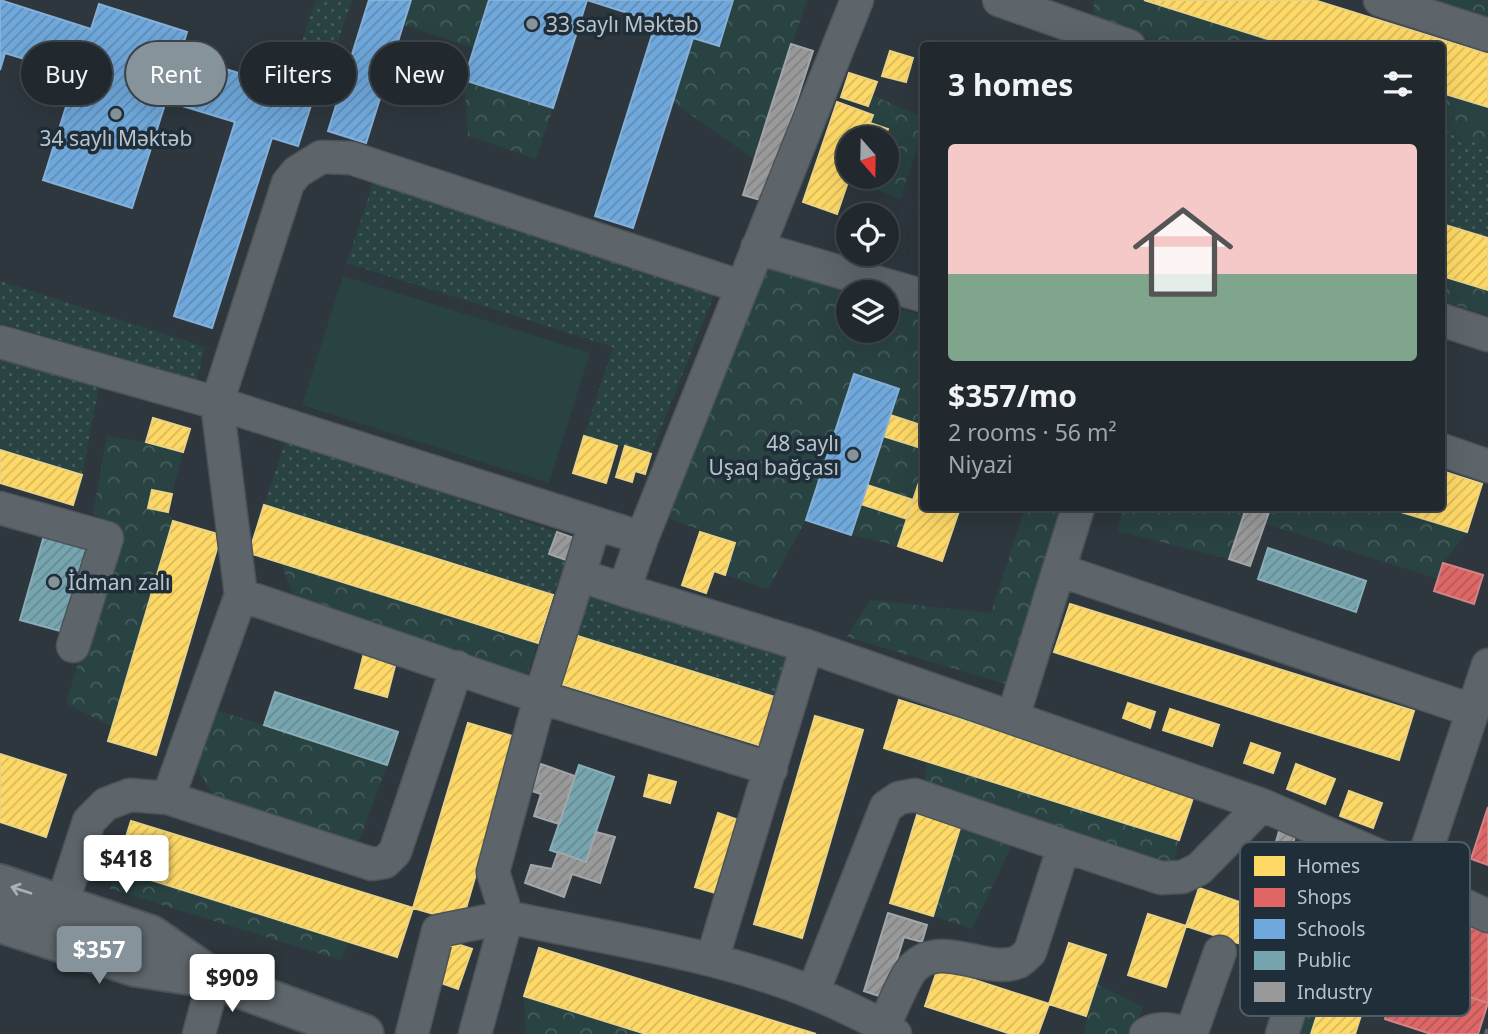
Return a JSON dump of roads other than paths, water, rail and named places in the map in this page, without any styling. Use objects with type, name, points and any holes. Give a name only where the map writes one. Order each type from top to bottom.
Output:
[{"type":"main road","points":[[0,884],[151,935],[214,979]]},
{"type":"main road","points":[[0,923],[136,967],[214,979],[363,1034]]},
{"type":"street","points":[[624,590],[642,538],[857,0]]},
{"type":"street","points":[[999,0],[1118,42]]},
{"type":"street","points":[[1380,0],[1488,35]]},
{"type":"street","points":[[168,798],[241,595],[217,404],[288,183],[297,172],[321,157],[351,158],[742,287]]},
{"type":"street","points":[[757,248],[920,295]]},
{"type":"street","points":[[1445,321],[1488,335]]},
{"type":"street","points":[[0,342],[217,404],[642,538]]},
{"type":"street","points":[[1445,451],[1488,466]]},
{"type":"street","points":[[0,508],[107,537],[73,646]]},
{"type":"street","points":[[1013,717],[1077,511]]},
{"type":"street","points":[[475,1034],[507,918],[493,872],[540,697],[595,523]]},
{"type":"street","points":[[1059,570],[1471,710]]},
{"type":"street","points":[[579,575],[807,646],[1013,717],[1262,805],[1347,842]]},
{"type":"street","points":[[241,595],[540,697],[771,769]]},
{"type":"street","points":[[712,960],[807,646]]},
{"type":"street","points":[[1429,842],[1488,665]]},
{"type":"street","points":[[62,904],[89,821],[106,804],[130,795],[168,798],[372,864],[385,862],[395,852],[457,667]]},
{"type":"street","points":[[813,992],[886,807],[899,798],[915,796],[1161,878],[1182,877],[1199,869],[1262,805]]},
{"type":"street","points":[[412,1034],[438,931],[507,918],[712,960],[813,992],[889,1030],[913,968],[926,958],[943,956],[1003,965],[1019,962],[1030,952],[1064,846]]},
{"type":"street","points":[[1470,908],[1488,916]]},
{"type":"street","points":[[1146,1034],[1163,1028],[1191,1034],[1220,952]]},
{"type":"street","points":[[199,1034],[214,979]]},
{"type":"street","points":[[1282,1034],[1288,1016]]},
{"type":"place","name":"33 saylı Məktəb","points":[[532,24]]},
{"type":"place","name":"34 saylı Məktəb","points":[[116,114]]},
{"type":"place","name":"48 saylı Uşaq bağçası","points":[[853,455]]},
{"type":"place","name":"İdman zalı","points":[[54,582]]}]
